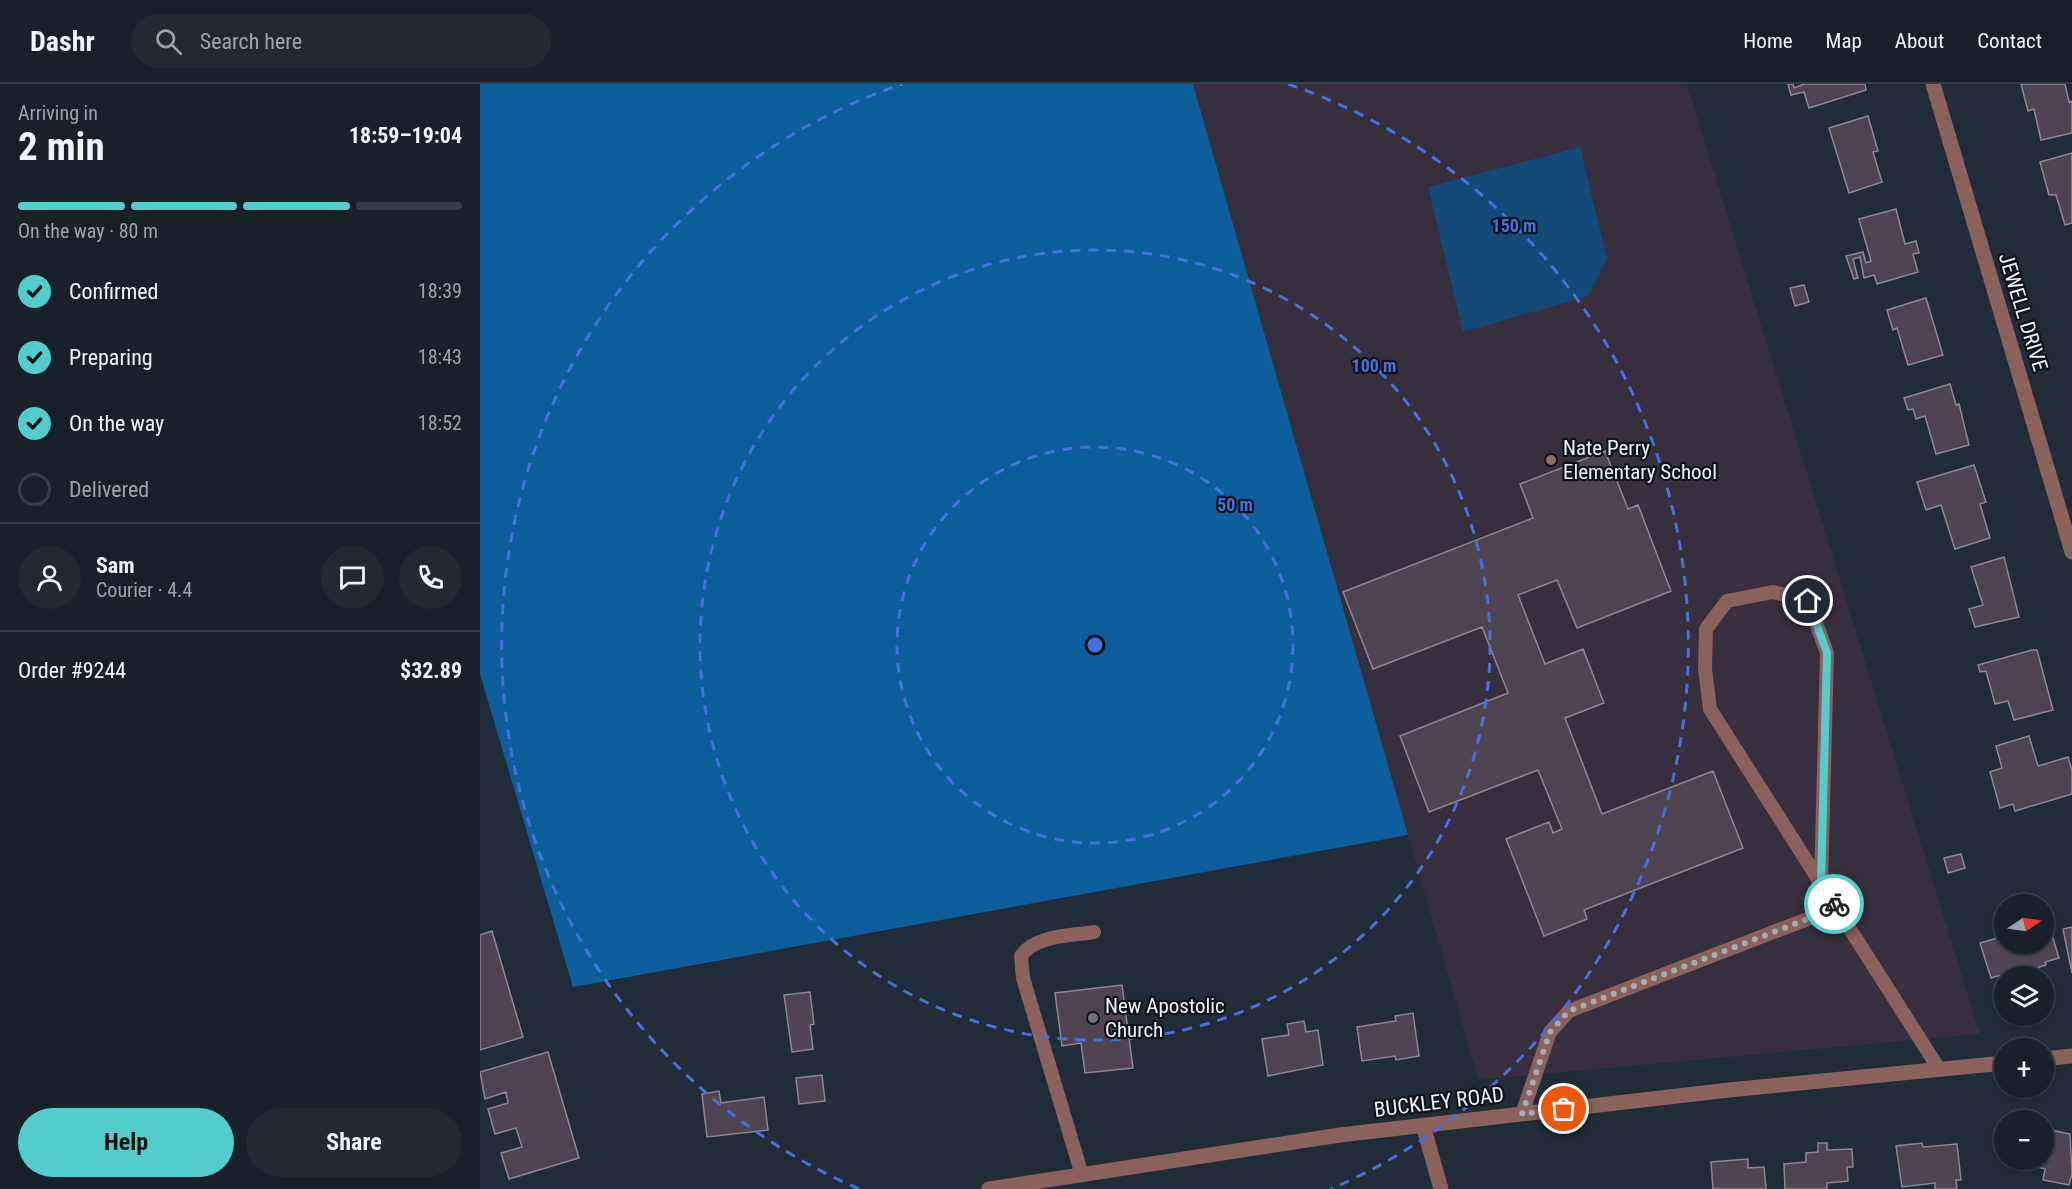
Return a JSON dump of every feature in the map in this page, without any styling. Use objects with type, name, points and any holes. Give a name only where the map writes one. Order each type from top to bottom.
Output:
[{"type":"street","name":"JEWELL DRIVE","points":[[1933,84],[2072,552]]},
{"type":"street","points":[[2054,1058],[2072,1056]]},
{"type":"street","name":"BUCKLEY ROAD","points":[[989,1189],[1423,1125],[1994,1064]]},
{"type":"street","points":[[1423,1125],[1441,1189]]},
{"type":"lane","points":[[1821,883],[1827,653],[1808,601],[1773,592],[1727,601],[1706,629],[1706,669],[1710,709],[1939,1069]]},
{"type":"lane","points":[[1522,1114],[1550,1032],[1569,1011],[1836,908]]},
{"type":"lane","points":[[1082,1175],[1023,978],[1021,956],[1027,946],[1038,942],[1094,932]]},
{"type":"shaded area","points":[[480,84],[1193,84],[1408,835],[573,987],[480,674]]},
{"type":"shaded area","name":"Nate Perry Elementary School","points":[[1193,84],[1687,84],[1980,1034],[1478,1080]]},
{"type":"shaded area","points":[[1580,147],[1607,259],[1588,296],[1463,332],[1428,187]]},
{"type":"building","points":[[1788,84],[1793,84],[1794,88],[1804,84],[1865,84],[1866,90],[1809,108],[1804,92],[1791,95]]},
{"type":"building","points":[[2021,84],[2065,84],[2069,102],[2072,101],[2072,133],[2041,140],[2034,109],[2028,111]]},
{"type":"building","points":[[1868,116],[1878,151],[1873,152],[1882,182],[1849,193],[1829,128]]},
{"type":"building","points":[[2072,153],[2072,223],[2065,225],[2056,195],[2049,195],[2040,162]]},
{"type":"building","points":[[1896,209],[1905,244],[1916,241],[1919,253],[1913,254],[1918,272],[1877,284],[1874,275],[1864,278],[1860,257],[1853,259],[1858,278],[1854,279],[1846,256],[1863,252],[1866,263],[1871,261],[1859,219]]},
{"type":"building","points":[[1804,285],[1809,302],[1795,306],[1790,288]]},
{"type":"building","points":[[1926,298],[1943,355],[1908,365],[1897,328],[1893,330],[1887,310]]},
{"type":"building","points":[[1950,384],[1956,405],[1959,404],[1969,445],[1936,454],[1925,416],[1916,419],[1913,409],[1908,410],[1904,398]]},
{"type":"building","points":[[1605,451],[1628,509],[1638,505],[1671,591],[1577,628],[1557,580],[1518,595],[1545,664],[1583,649],[1604,703],[1565,718],[1602,814],[1713,771],[1743,848],[1584,910],[1587,919],[1544,936],[1506,839],[1549,822],[1553,833],[1562,829],[1538,770],[1429,812],[1400,736],[1508,693],[1482,627],[1373,669],[1343,592],[1533,518],[1520,484]]},
{"type":"building","points":[[1974,465],[1986,502],[1980,504],[1990,538],[1955,549],[1941,505],[1926,510],[1917,482]]},
{"type":"building","points":[[2004,557],[2019,617],[1975,627],[1969,609],[1983,605],[1971,567]]},
{"type":"building","points":[[2037,650],[2053,710],[2014,720],[2008,701],[1995,704],[1986,671],[1980,672],[1978,665]]},
{"type":"building","points":[[2029,736],[2038,766],[2068,757],[2072,770],[2072,794],[2015,811],[2013,804],[2000,808],[1990,772],[2002,768],[1996,746]]},
{"type":"building","points":[[1961,854],[1965,868],[1948,873],[1944,858]]},
{"type":"building","points":[[2072,927],[2072,973],[2063,929]]},
{"type":"building","points":[[492,931],[523,1037],[480,1050],[480,935]]},
{"type":"building","points":[[1994,939],[1994,954],[2054,954],[2054,942],[2059,958],[2045,962],[2046,965],[2043,966],[1994,966],[1994,977],[1991,978],[1980,943]]},
{"type":"building","name":"New Apostolic Church","points":[[1122,985],[1133,1068],[1085,1073],[1081,1043],[1062,1046],[1055,993]]},
{"type":"building","points":[[810,992],[814,1024],[810,1025],[813,1049],[792,1052],[784,995]]},
{"type":"building","points":[[1413,1013],[1419,1056],[1396,1060],[1395,1056],[1362,1061],[1357,1027],[1396,1021],[1395,1016]]},
{"type":"building","points":[[1304,1021],[1306,1032],[1318,1030],[1323,1065],[1268,1076],[1262,1039],[1289,1035],[1287,1024]]},
{"type":"building","points":[[548,1052],[579,1158],[509,1179],[501,1153],[522,1147],[516,1128],[495,1134],[488,1109],[508,1103],[506,1092],[485,1099],[480,1072]]},
{"type":"building","points":[[822,1075],[825,1101],[799,1104],[796,1078]]},
{"type":"building","points":[[719,1091],[721,1103],[764,1097],[768,1130],[707,1137],[702,1094]]},
{"type":"building","points":[[2054,1131],[2070,1134],[2072,1174],[2069,1185],[2043,1180],[2045,1170],[2054,1170]]},
{"type":"building","points":[[1818,1143],[1827,1143],[1827,1150],[1852,1149],[1853,1167],[1847,1167],[1848,1181],[1827,1183],[1827,1189],[1785,1189],[1784,1164],[1806,1162],[1806,1153],[1818,1152]]},
{"type":"building","points":[[1922,1143],[1923,1147],[1957,1144],[1961,1180],[1956,1180],[1957,1189],[1935,1189],[1935,1183],[1902,1187],[1896,1146]]},
{"type":"building","points":[[1748,1159],[1748,1168],[1764,1167],[1766,1189],[1713,1189],[1711,1162]]},
{"type":"way so far","points":[[1564,1109],[1522,1114],[1550,1032],[1569,1011],[1836,908],[1834,904]]},
{"type":"place","name":"Nate Perry Elementary School","points":[[1551,460]]},
{"type":"place","name":"New Apostolic Church","points":[[1093,1018]]},
{"type":"route","points":[[1808,601],[1827,653],[1821,883],[1834,904]]}]
